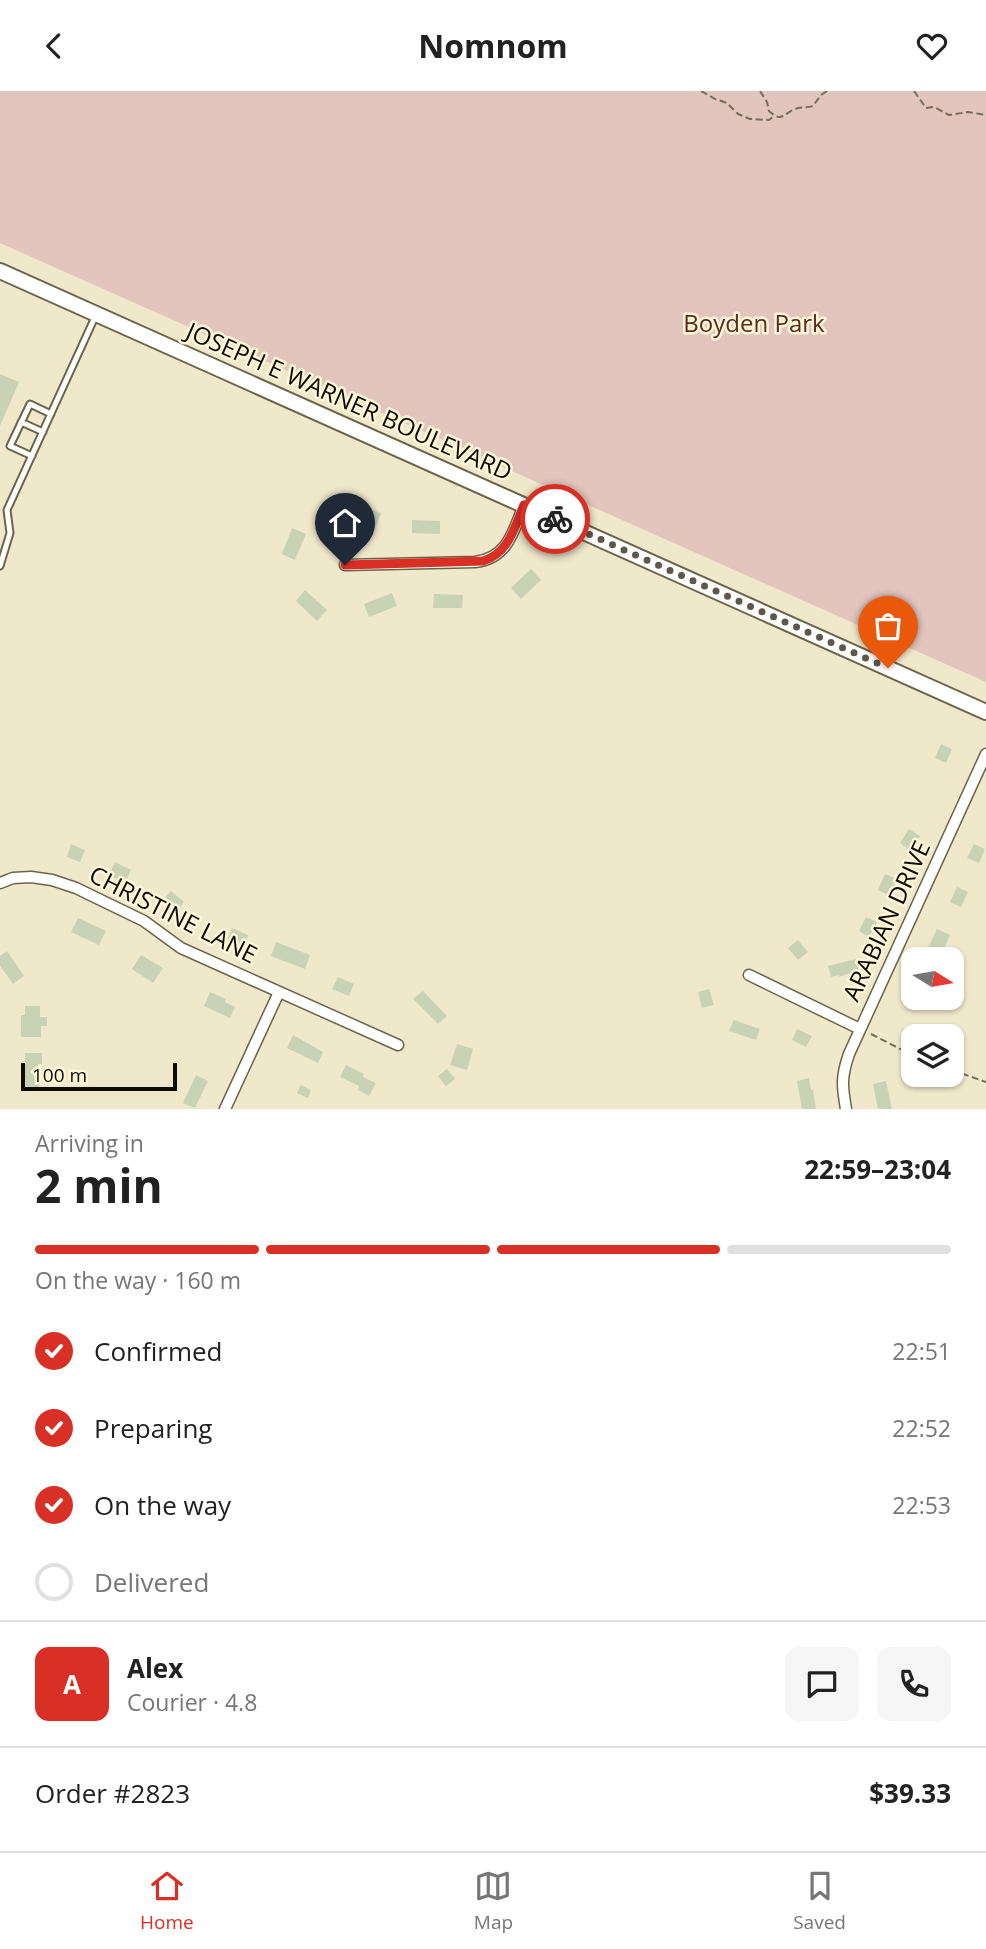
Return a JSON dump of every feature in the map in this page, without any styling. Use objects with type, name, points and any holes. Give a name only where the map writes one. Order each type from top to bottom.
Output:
[{"type":"main road","name":"JOSEPH E WARNER BOULEVARD","points":[[0,271],[986,712]]},
{"type":"street","points":[[345,565],[475,562],[492,559],[509,541],[524,505]]},
{"type":"street","name":"ARABIAN DRIVE","points":[[846,1109],[842,1089],[843,1072],[860,1029],[986,754]]},
{"type":"street","name":"CHRISTINE LANE","points":[[0,883],[13,878],[31,877],[76,888],[144,921],[181,948],[398,1045]]},
{"type":"street","points":[[749,975],[860,1029]]},
{"type":"street","points":[[226,1109],[279,992]]},
{"type":"lane","points":[[0,566],[10,533],[7,510],[96,314]]},
{"type":"lane","points":[[32,456],[10,446],[30,404],[51,414]]},
{"type":"lane","points":[[21,422],[43,432]]},
{"type":"path","points":[[701,91],[727,103],[738,114],[750,120],[769,120],[775,116]]},
{"type":"path","points":[[760,91],[769,111],[775,116],[783,117],[795,109],[813,107],[827,91]]},
{"type":"path","points":[[914,91],[926,108],[934,107],[949,115],[986,115]]},
{"type":"path","points":[[860,1029],[901,1050]]},
{"type":"path","points":[[964,1074],[986,1082]]},
{"type":"green space","name":"Boyden Park","points":[[0,91],[986,91],[986,682],[0,243]]},
{"type":"building","points":[[0,374],[19,382],[0,426]]},
{"type":"building","points":[[355,504],[381,513],[375,528],[350,518]]},
{"type":"building","points":[[412,520],[440,521],[440,534],[412,533]]},
{"type":"building","points":[[292,528],[306,534],[295,560],[282,554]]},
{"type":"building","points":[[531,569],[541,580],[521,599],[511,588]]},
{"type":"building","points":[[305,590],[327,610],[317,621],[296,601]]},
{"type":"building","points":[[392,593],[397,606],[369,617],[364,604]]},
{"type":"building","points":[[434,594],[463,595],[462,608],[433,608]]},
{"type":"building","points":[[941,744],[952,749],[946,763],[935,758]]},
{"type":"building","points":[[909,829],[920,836],[910,850],[900,843]]},
{"type":"building","points":[[71,844],[85,850],[80,862],[67,857]]},
{"type":"building","points":[[974,844],[985,849],[979,863],[967,858]]},
{"type":"building","points":[[115,862],[131,870],[125,883],[109,875]]},
{"type":"building","points":[[885,874],[897,879],[890,896],[878,890]]},
{"type":"building","points":[[957,887],[968,892],[961,907],[950,902]]},
{"type":"building","points":[[171,891],[184,902],[175,913],[162,901]]},
{"type":"building","points":[[866,917],[877,922],[869,937],[859,931]]},
{"type":"building","points":[[78,918],[106,931],[99,945],[71,932]]},
{"type":"building","points":[[232,928],[248,935],[244,947],[227,940]]},
{"type":"building","points":[[937,929],[950,935],[944,947],[928,947]]},
{"type":"building","points":[[798,940],[808,952],[798,960],[788,948]]},
{"type":"building","points":[[276,942],[310,955],[305,969],[271,956]]},
{"type":"building","points":[[7,951],[24,976],[13,984],[0,966],[0,956]]},
{"type":"building","points":[[141,955],[163,968],[153,983],[132,969]]},
{"type":"building","points":[[856,959],[859,970],[831,977],[828,966]]},
{"type":"building","points":[[338,977],[354,984],[349,996],[332,989]]},
{"type":"building","points":[[709,989],[714,1005],[702,1008],[698,992]]},
{"type":"building","points":[[423,991],[447,1016],[438,1024],[413,999]]},
{"type":"building","points":[[210,992],[226,999],[225,1002],[235,1007],[230,1018],[204,1006]]},
{"type":"building","points":[[25,1006],[40,1006],[40,1017],[47,1017],[47,1026],[41,1026],[41,1037],[21,1037],[21,1015],[25,1015]]},
{"type":"building","points":[[734,1020],[760,1029],[756,1040],[729,1031]]},
{"type":"building","points":[[797,1029],[812,1036],[806,1047],[792,1040]]},
{"type":"building","points":[[293,1035],[323,1052],[318,1063],[287,1048]]},
{"type":"building","points":[[457,1044],[473,1049],[467,1070],[450,1065]]},
{"type":"building","points":[[25,1053],[42,1053],[42,1064],[38,1064],[39,1087],[25,1088]]},
{"type":"building","points":[[346,1065],[376,1083],[369,1096],[358,1090],[359,1086],[340,1077]]},
{"type":"building","points":[[447,1069],[455,1079],[446,1086],[438,1076]]},
{"type":"building","points":[[196,1075],[208,1081],[195,1108],[183,1103]]},
{"type":"building","points":[[809,1078],[816,1109],[802,1109],[797,1081]]},
{"type":"building","points":[[886,1081],[892,1109],[878,1109],[873,1084]]},
{"type":"building","points":[[301,1085],[311,1090],[308,1098],[297,1093]]},
{"type":"way so far","points":[[555,519],[888,668]]},
{"type":"route","points":[[345,565],[483,561],[492,559],[505,548],[524,505],[555,519]]}]
